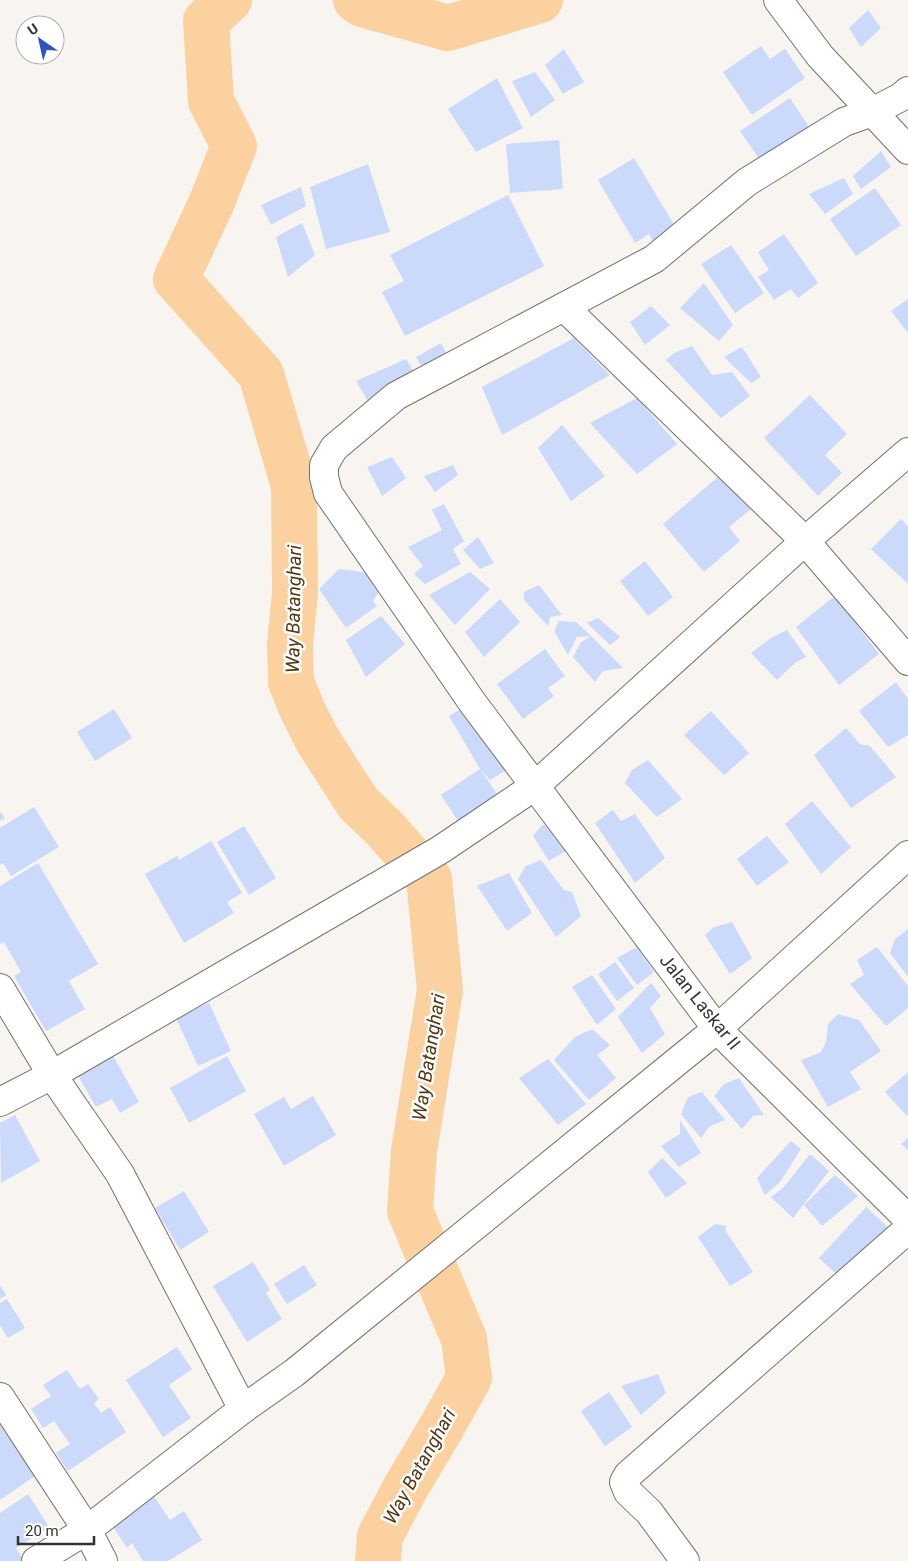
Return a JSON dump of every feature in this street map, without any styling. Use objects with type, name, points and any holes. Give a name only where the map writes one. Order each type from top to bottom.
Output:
[{"type":"street","points":[[778,0],[820,56],[908,150]]},
{"type":"street","name":"Jalan Laskar II","points":[[908,91],[901,97],[872,112],[844,122],[747,182],[654,259],[396,396],[343,438],[334,448],[324,465],[324,477],[328,494],[472,702],[717,1029],[908,1219]]},
{"type":"street","points":[[564,307],[804,541],[908,662]]},
{"type":"street","points":[[0,1102],[52,1075],[440,850],[535,786],[804,541],[908,452]]},
{"type":"street","points":[[36,1561],[87,1530],[244,1409],[294,1373],[357,1322],[717,1029],[908,855]]},
{"type":"street","points":[[0,988],[52,1075],[120,1174],[244,1409]]},
{"type":"street","points":[[685,1561],[649,1512],[628,1492],[624,1482],[628,1475],[908,1229]]},
{"type":"street","points":[[0,1397],[87,1530],[104,1561]]},
{"type":"building","points":[[868,10],[881,28],[861,47],[849,28]]},
{"type":"building","points":[[761,46],[770,59],[785,49],[805,78],[752,115],[723,72]]},
{"type":"building","points":[[564,49],[584,82],[563,94],[545,65]]},
{"type":"building","points":[[535,72],[555,100],[531,117],[512,81]]},
{"type":"building","points":[[497,78],[523,128],[476,152],[448,109]]},
{"type":"building","points":[[790,98],[813,133],[764,166],[740,131]]},
{"type":"building","points":[[559,140],[563,189],[510,193],[506,144]]},
{"type":"building","points":[[881,151],[891,167],[861,189],[853,176]]},
{"type":"building","points":[[634,158],[679,233],[656,247],[649,234],[635,243],[598,180]]},
{"type":"building","points":[[368,164],[390,232],[326,249],[310,187]]},
{"type":"building","points":[[844,178],[853,194],[825,214],[809,194]]},
{"type":"building","points":[[301,187],[306,206],[271,225],[261,205]]},
{"type":"building","points":[[875,188],[901,225],[856,256],[830,219]]},
{"type":"building","points":[[508,195],[544,266],[405,336],[382,292],[404,281],[390,255]]},
{"type":"building","points":[[302,223],[315,255],[288,277],[276,237]]},
{"type":"building","points":[[784,234],[818,283],[798,298],[791,289],[774,300],[758,277],[769,270],[758,252]]},
{"type":"building","points":[[731,245],[764,293],[735,313],[701,264]]},
{"type":"building","points":[[704,283],[733,325],[719,341],[680,308]]},
{"type":"building","points":[[908,299],[908,333],[891,311]]},
{"type":"building","points":[[651,306],[670,325],[645,345],[630,322]]},
{"type":"building","points":[[574,338],[610,375],[502,435],[482,387]]},
{"type":"building","points":[[441,343],[452,364],[428,377],[416,357]]},
{"type":"building","points":[[692,346],[712,375],[732,372],[750,396],[721,418],[666,360],[674,353]]},
{"type":"building","points":[[742,347],[761,377],[751,383],[724,357]]},
{"type":"building","points":[[406,359],[418,379],[373,410],[356,381]]},
{"type":"building","points":[[810,395],[847,434],[825,455],[842,473],[818,496],[764,438]]},
{"type":"building","points":[[637,398],[677,444],[637,474],[590,423]]},
{"type":"building","points":[[562,425],[605,476],[571,501],[538,448]]},
{"type":"building","points":[[392,457],[406,478],[382,496],[367,467]]},
{"type":"building","points":[[453,465],[458,475],[435,492],[424,476]]},
{"type":"building","points":[[726,470],[756,505],[729,527],[740,541],[704,572],[663,524]]},
{"type":"building","points":[[444,504],[464,541],[453,549],[461,564],[425,584],[414,574],[423,566],[408,547],[442,530],[432,510]]},
{"type":"building","points":[[901,519],[908,526],[908,584],[871,549]]},
{"type":"building","points":[[478,537],[494,563],[480,569],[463,550]]},
{"type":"building","points":[[645,561],[673,597],[648,616],[620,581]]},
{"type":"building","points":[[339,569],[370,573],[381,588],[373,601],[377,606],[346,628],[319,589]]},
{"type":"building","points":[[470,572],[490,589],[455,625],[429,595]]},
{"type":"building","points":[[539,585],[562,615],[550,617],[548,626],[524,600],[524,592]]},
{"type":"building","points":[[835,596],[879,654],[839,685],[796,627]]},
{"type":"building","points":[[500,599],[520,622],[484,657],[465,632]]},
{"type":"building","points":[[381,616],[405,644],[366,677],[346,640]]},
{"type":"building","points":[[598,618],[620,637],[610,645],[587,623]]},
{"type":"building","points":[[559,621],[576,622],[591,636],[577,637],[568,655],[554,631]]},
{"type":"building","points":[[787,630],[806,657],[795,663],[777,680],[751,653],[771,638]]},
{"type":"building","points":[[591,636],[623,668],[603,671],[595,682],[573,657],[581,642]]},
{"type":"building","points":[[545,649],[565,676],[548,688],[554,696],[523,719],[497,684]]},
{"type":"building","points":[[896,682],[908,699],[908,735],[888,747],[859,711]]},
{"type":"building","points":[[472,702],[508,769],[490,780],[480,769],[449,716]]},
{"type":"building","points":[[114,709],[132,738],[95,761],[77,732]]},
{"type":"building","points":[[711,711],[749,753],[724,775],[684,735]]},
{"type":"building","points":[[846,728],[860,744],[870,746],[896,777],[851,808],[814,755]]},
{"type":"building","points":[[648,760],[682,799],[657,817],[625,783],[632,770]]},
{"type":"building","points":[[480,769],[501,800],[462,827],[441,795]]},
{"type":"building","points":[[812,801],[851,847],[821,874],[785,824]]},
{"type":"building","points":[[34,807],[59,847],[11,876],[3,863],[0,865],[0,828]]},
{"type":"building","points":[[613,810],[621,821],[635,814],[665,858],[635,883],[595,823]]},
{"type":"building","points":[[0,811],[5,818],[0,821]]},
{"type":"building","points":[[557,824],[575,849],[566,851],[549,861],[533,836],[542,825]]},
{"type":"building","points":[[244,826],[276,878],[249,895],[217,842]]},
{"type":"building","points":[[767,836],[789,862],[757,886],[737,859]]},
{"type":"building","points":[[211,841],[242,893],[227,902],[234,913],[184,943],[145,874],[177,856],[179,860]]},
{"type":"building","points":[[541,860],[564,890],[572,892],[581,916],[556,937],[518,879],[526,866]]},
{"type":"building","points":[[38,863],[98,964],[69,981],[85,1009],[46,1031],[14,976],[21,972],[4,942],[0,944],[0,886]]},
{"type":"building","points":[[509,873],[532,913],[507,931],[477,886]]},
{"type":"building","points":[[732,922],[752,958],[730,974],[705,935],[714,927]]},
{"type":"building","points":[[908,929],[908,977],[890,953],[895,939]]},
{"type":"building","points":[[637,947],[654,972],[637,985],[617,958]]},
{"type":"building","points":[[877,947],[908,986],[908,1008],[886,1026],[850,984],[864,975],[857,960]]},
{"type":"building","points":[[615,962],[634,988],[617,1001],[598,974]]},
{"type":"building","points":[[592,975],[616,1009],[597,1025],[572,987]]},
{"type":"building","points":[[651,983],[661,996],[650,1008],[665,1034],[642,1053],[618,1017]]},
{"type":"building","points":[[209,1003],[231,1051],[198,1066],[176,1018]]},
{"type":"building","points":[[838,1014],[859,1020],[881,1051],[850,1072],[861,1089],[828,1107],[801,1060],[821,1052],[826,1042],[828,1024]]},
{"type":"building","points":[[592,1029],[610,1045],[597,1055],[616,1078],[589,1100],[554,1060],[575,1037]]},
{"type":"building","points":[[111,1052],[139,1102],[120,1113],[112,1099],[96,1107],[76,1072]]},
{"type":"building","points":[[227,1056],[246,1091],[189,1123],[170,1088]]},
{"type":"building","points":[[548,1059],[586,1104],[558,1125],[519,1078]]},
{"type":"building","points":[[907,1073],[908,1115],[907,1116],[885,1092]]},
{"type":"building","points":[[739,1078],[764,1115],[753,1116],[742,1129],[714,1096],[724,1084]]},
{"type":"building","points":[[702,1092],[725,1120],[710,1126],[701,1138],[681,1114],[688,1097]]},
{"type":"building","points":[[313,1096],[336,1135],[284,1166],[254,1114],[284,1097],[291,1109]]},
{"type":"building","points":[[15,1115],[40,1161],[1,1183],[0,1123]]},
{"type":"building","points":[[680,1120],[701,1153],[679,1167],[661,1146],[680,1134]]},
{"type":"building","points":[[908,1138],[908,1150],[901,1144]]},
{"type":"building","points":[[791,1141],[801,1149],[780,1182],[765,1195],[757,1178]]},
{"type":"building","points":[[810,1154],[829,1171],[793,1218],[771,1197],[783,1188]]},
{"type":"building","points":[[662,1158],[687,1183],[666,1198],[648,1172]]},
{"type":"building","points":[[835,1175],[858,1196],[822,1226],[804,1205]]},
{"type":"building","points":[[184,1191],[209,1232],[180,1250],[155,1208]]},
{"type":"building","points":[[866,1207],[890,1229],[843,1280],[819,1258]]},
{"type":"building","points":[[715,1224],[727,1226],[725,1230],[753,1272],[730,1286],[698,1237]]},
{"type":"building","points":[[253,1262],[270,1290],[266,1293],[282,1319],[247,1342],[213,1286]]},
{"type":"building","points":[[304,1265],[317,1285],[287,1304],[274,1284]]},
{"type":"building","points":[[0,1285],[6,1295],[0,1299]]},
{"type":"building","points":[[7,1299],[25,1328],[8,1338],[0,1325],[0,1303]]},
{"type":"building","points":[[177,1347],[192,1369],[169,1385],[191,1418],[163,1437],[126,1380]]},
{"type":"building","points":[[67,1370],[80,1389],[88,1384],[99,1399],[94,1403],[101,1413],[110,1407],[126,1432],[68,1471],[56,1453],[70,1444],[54,1421],[43,1428],[31,1409],[51,1396],[43,1385]]},
{"type":"building","points":[[658,1374],[666,1393],[641,1415],[621,1386]]},
{"type":"building","points":[[609,1392],[632,1427],[605,1446],[581,1411]]},
{"type":"building","points":[[0,1425],[35,1476],[0,1500]]},
{"type":"building","points":[[28,1494],[49,1527],[16,1548],[24,1561],[0,1561],[0,1513]]},
{"type":"building","points":[[153,1495],[170,1520],[184,1511],[202,1540],[168,1561],[143,1561],[132,1543],[127,1548],[111,1524]]},
{"type":"waterway","name":"Way Batanghari","points":[[229,0],[206,21],[211,101],[234,146],[211,204],[176,279],[261,374],[294,486],[295,593],[290,643],[291,682],[317,739],[358,803],[385,829],[429,879],[440,990],[414,1151],[410,1211],[464,1339],[469,1378],[380,1536],[378,1561]]},
{"type":"waterway","name":"Way Batanghari","points":[[356,0],[362,4],[448,28],[540,0]]}]
